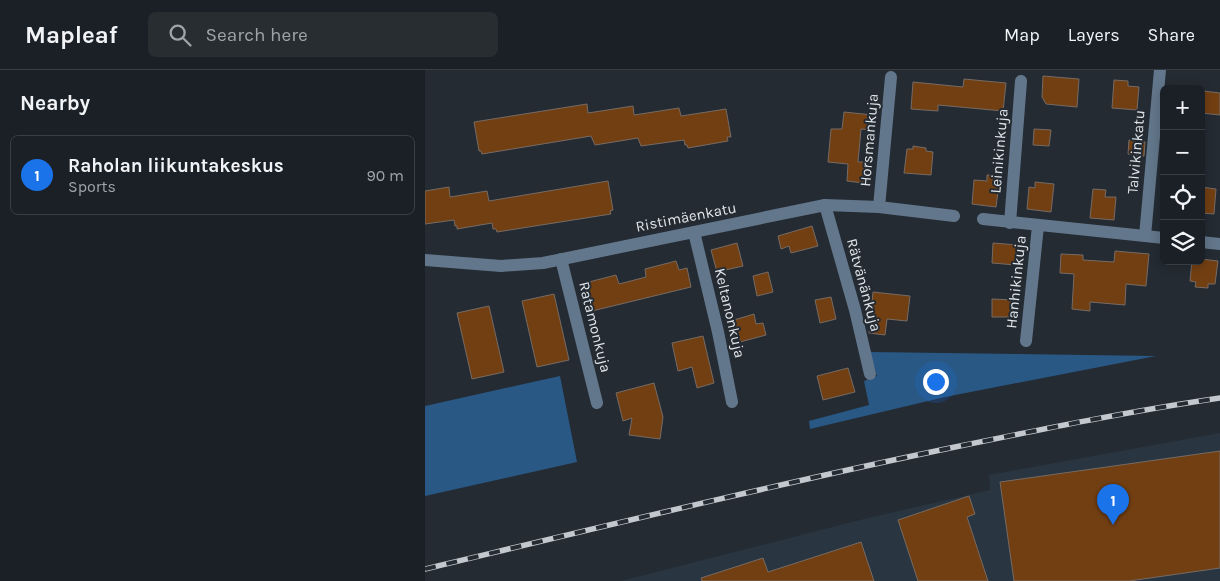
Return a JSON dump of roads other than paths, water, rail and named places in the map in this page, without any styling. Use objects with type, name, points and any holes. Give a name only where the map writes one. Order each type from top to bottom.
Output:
[{"type":"street","name":"Talvikinkatu","points":[[1145,236],[1160,70]]},
{"type":"street","name":"Horsmankuja","points":[[879,207],[891,77]]},
{"type":"street","name":"Leinikinkuja","points":[[1010,223],[1021,81]]},
{"type":"street","name":"Ristimäenkatu","points":[[425,260],[501,266],[543,263],[825,205],[879,207],[954,216]]},
{"type":"street","name":"Rätvänänkuja","points":[[825,205],[855,310],[870,374]]},
{"type":"street","points":[[983,219],[1160,238]]},
{"type":"street","name":"Hanhikinkuja","points":[[1026,341],[1038,226]]},
{"type":"street","name":"Keltanonkuja","points":[[694,232],[718,332],[732,402]]},
{"type":"street","points":[[1205,242],[1220,244]]},
{"type":"street","name":"Ratamonkuja","points":[[561,259],[597,403]]},
{"type":"railway","points":[[425,569],[888,461],[1087,421],[1220,398]]},
{"type":"place","name":"Raholan liikuntakeskus","points":[[1113,525]]}]
